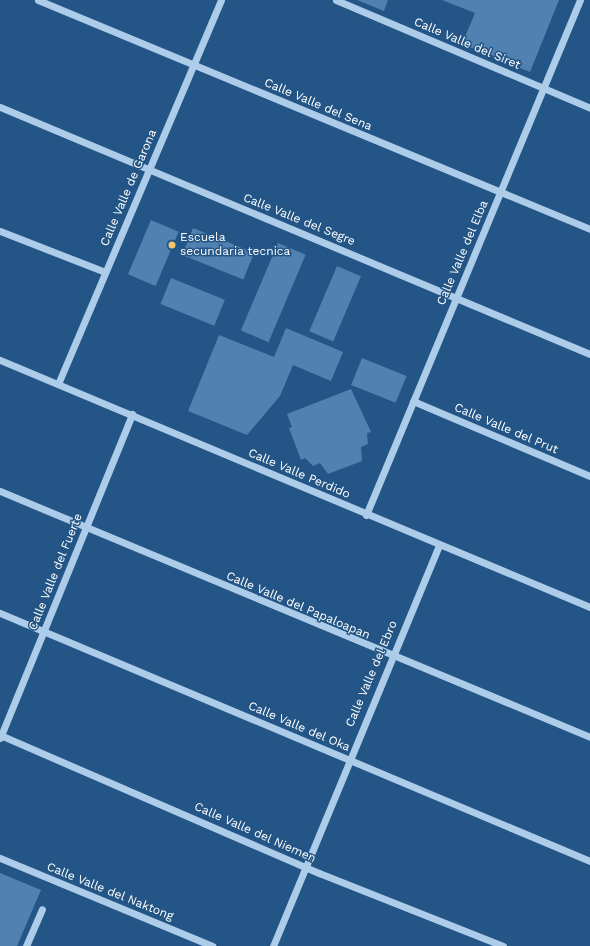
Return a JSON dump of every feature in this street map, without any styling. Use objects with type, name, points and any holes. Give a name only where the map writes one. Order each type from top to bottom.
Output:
[{"type":"street","name":"Calle Valle del Sena","points":[[38,0],[500,193],[590,229]]},
{"type":"street","name":"Calle Valle de Garona","points":[[58,384],[221,0]]},
{"type":"street","name":"Calle Valle del Siret","points":[[336,0],[590,108]]},
{"type":"street","name":"Calle Valle del Elba","points":[[366,515],[580,0]]},
{"type":"street","name":"Calle Valle del Segre","points":[[0,106],[590,354]]},
{"type":"street","points":[[0,231],[105,272]]},
{"type":"street","name":"Calle Valle Perdido","points":[[0,360],[132,414],[366,515],[590,607]]},
{"type":"street","name":"Calle Valle del Prut","points":[[413,401],[590,476]]},
{"type":"street","name":"Calle Valle del Fuerte","points":[[0,736],[45,631],[132,414]]},
{"type":"street","name":"Calle Valle del Papaloapan","points":[[0,491],[392,657],[590,737]]},
{"type":"street","name":"Calle Valle del Ebro","points":[[273,946],[348,760],[439,545]]},
{"type":"street","name":"Calle Valle del Oka","points":[[0,613],[590,861]]},
{"type":"street","name":"Calle Valle del Niemen","points":[[0,736],[305,866],[503,946]]},
{"type":"street","name":"Calle Valle del Naktong","points":[[0,858],[212,946]]},
{"type":"street","points":[[26,946],[42,909]]},
{"type":"building","points":[[357,0],[388,0],[384,11]]},
{"type":"building","points":[[442,0],[559,0],[530,72],[462,44],[475,13]]},
{"type":"building","points":[[151,220],[179,232],[156,286],[128,274]]},
{"type":"building","points":[[193,228],[254,253],[243,280],[182,255]]},
{"type":"building","points":[[278,243],[306,255],[268,342],[241,330]]},
{"type":"building","points":[[337,266],[361,276],[333,342],[309,331]]},
{"type":"building","points":[[171,278],[225,300],[214,326],[161,304]]},
{"type":"building","points":[[286,328],[343,352],[331,381],[293,365],[280,396],[247,435],[188,411],[219,335],[274,357]]},
{"type":"building","points":[[362,358],[407,376],[396,403],[351,385]]},
{"type":"building","points":[[351,389],[371,432],[367,433],[368,444],[361,447],[362,461],[328,474],[320,463],[313,466],[305,458],[301,460],[289,428],[292,427],[287,414]]},
{"type":"building","points":[[0,873],[41,890],[17,946],[0,946]]},
{"type":"place","name":"Escuela secundaria tecnica","points":[[172,245]]}]
